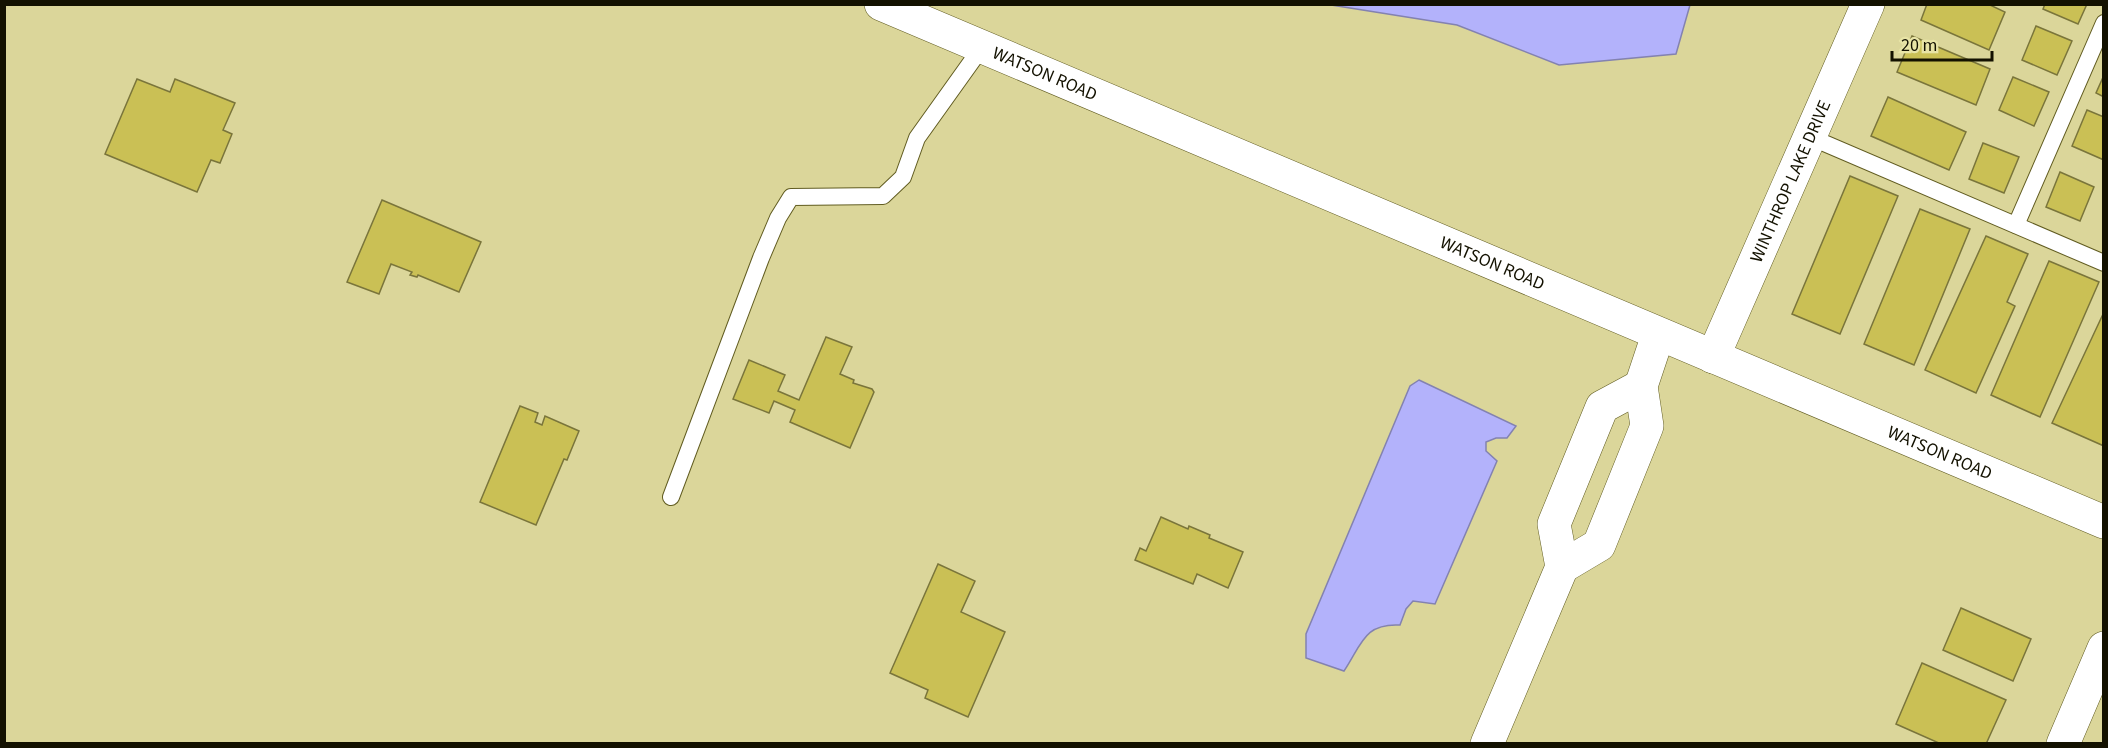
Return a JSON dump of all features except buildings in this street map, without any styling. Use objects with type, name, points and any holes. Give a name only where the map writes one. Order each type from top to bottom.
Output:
[{"type":"street","name":"WATSON ROAD","points":[[881,4],[2103,522]]},
{"type":"street","name":"WINTHROP LAKE DRIVE","points":[[1713,357],[1868,4]]},
{"type":"street","points":[[1562,567],[1599,545],[1647,426],[1641,386],[1657,338]]},
{"type":"street","points":[[1487,744],[1562,567],[1554,524],[1598,416],[1602,407],[1641,386]]},
{"type":"street","points":[[2064,744],[2103,648]]},
{"type":"lane","points":[[2016,225],[2103,23]]},
{"type":"lane","points":[[671,497],[761,258],[778,218],[791,197],[883,195],[903,177],[917,138],[982,47]]},
{"type":"lane","points":[[1810,137],[2103,263]]},
{"type":"water","points":[[1331,5],[1690,5],[1676,54],[1559,65],[1457,25]]},
{"type":"water","points":[[1419,380],[1516,426],[1507,438],[1496,438],[1486,442],[1486,451],[1497,461],[1435,604],[1413,601],[1406,609],[1400,625],[1379,628],[1365,637],[1344,671],[1306,658],[1306,634],[1410,386]]}]
